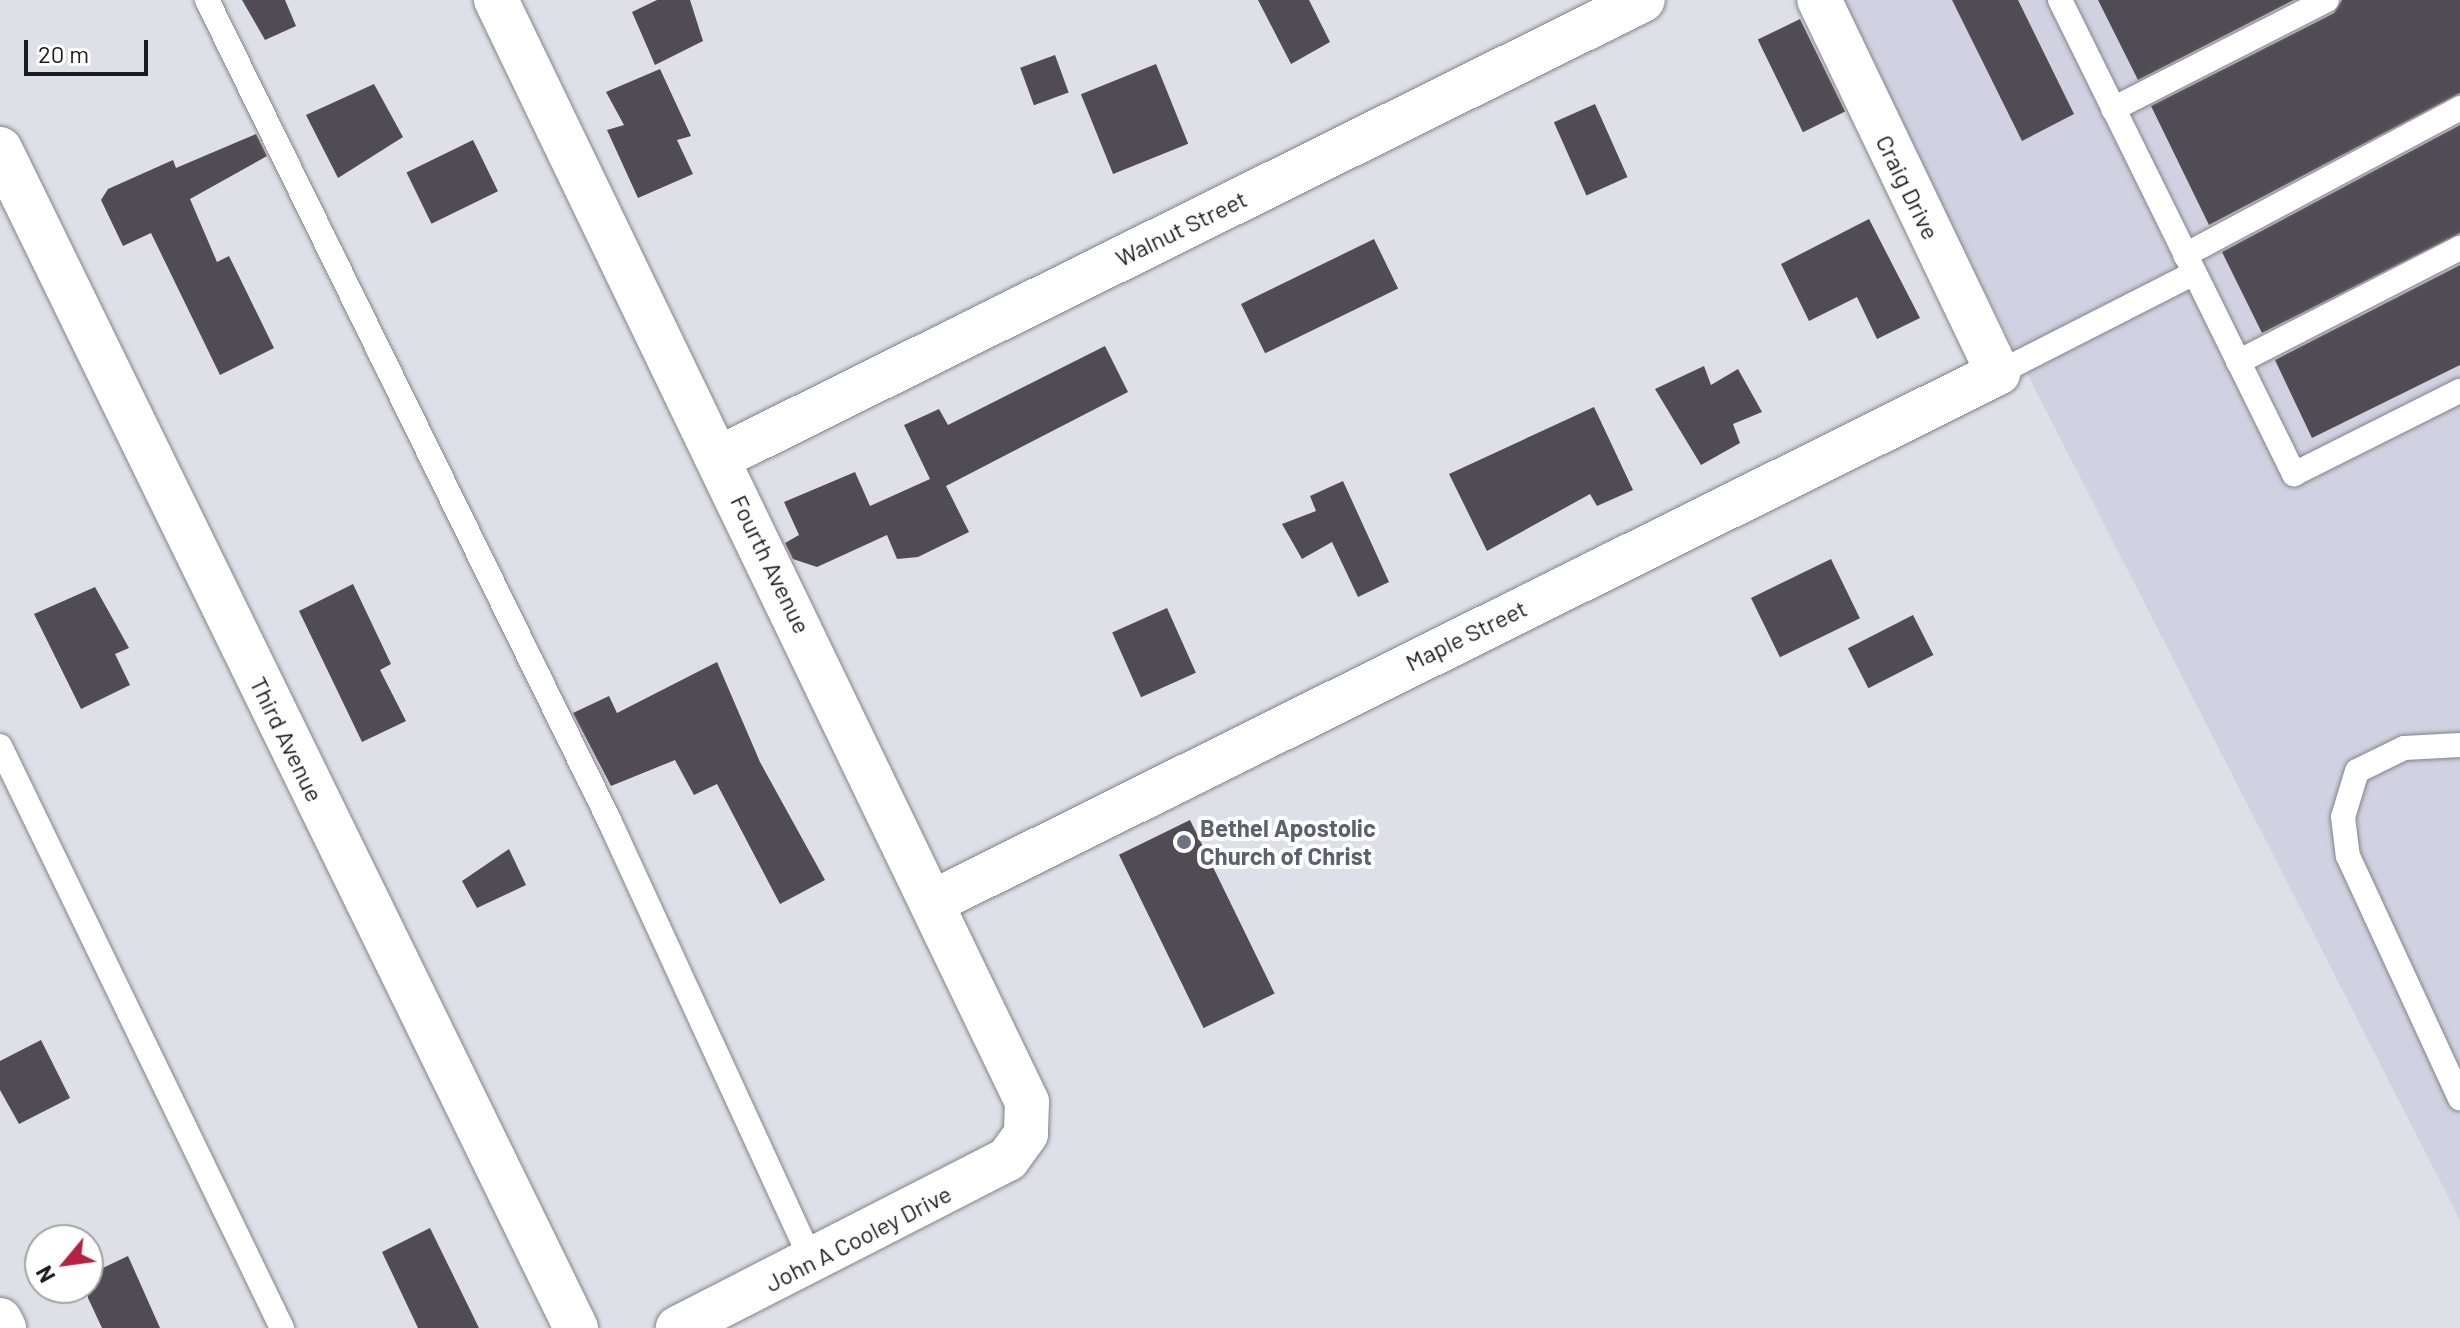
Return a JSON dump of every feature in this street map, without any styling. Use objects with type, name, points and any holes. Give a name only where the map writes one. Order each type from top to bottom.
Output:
[{"type":"street","name":"Walnut Street","points":[[719,458],[1643,0]]},
{"type":"street","name":"Craig Drive","points":[[1819,0],[1998,373]]},
{"type":"street","name":"Fourth Avenue","points":[[511,5],[719,458],[1023,1082],[1026,1134]]},
{"type":"street","name":"Third Avenue","points":[[0,149],[576,1328]]},
{"type":"street","name":"Maple Street","points":[[935,901],[1998,373]]},
{"type":"street","name":"John A Cooley Drive","points":[[678,1328],[1008,1159],[1026,1134]]},
{"type":"street","points":[[0,1320],[4,1328]]},
{"type":"lane","points":[[207,0],[609,820],[812,1261]]},
{"type":"lane","points":[[2060,0],[2294,474],[2460,391]]},
{"type":"lane","points":[[2113,109],[2327,0]]},
{"type":"lane","points":[[1998,373],[2460,108]]},
{"type":"lane","points":[[2238,362],[2460,248]]},
{"type":"lane","points":[[2460,745],[2404,748],[2357,771],[2343,817],[2348,856],[2460,1098]]},
{"type":"lane","points":[[0,746],[282,1328]]},
{"type":"shaded area","points":[[1836,0],[2460,0],[2460,1220]]},
{"type":"building","points":[[242,0],[285,0],[296,26],[265,40]]},
{"type":"building","points":[[657,0],[690,0],[703,41],[655,65],[632,12]]},
{"type":"building","points":[[1258,0],[1309,0],[1330,42],[1291,64]]},
{"type":"building","points":[[1952,0],[2018,0],[2074,114],[2022,141]]},
{"type":"building","points":[[2098,0],[2294,0],[2138,80]]},
{"type":"building","points":[[2342,0],[2460,0],[2460,93],[2209,225],[2151,106],[2334,13]]},
{"type":"building","points":[[1800,19],[1845,112],[1803,132],[1758,40]]},
{"type":"building","points":[[1055,55],[1069,93],[1034,105],[1020,68]]},
{"type":"building","points":[[1156,64],[1188,144],[1113,174],[1081,94]]},
{"type":"building","points":[[660,69],[691,136],[677,140],[693,174],[638,198],[607,130],[624,125],[606,92]]},
{"type":"building","points":[[374,84],[403,137],[338,178],[306,115]]},
{"type":"building","points":[[1595,104],[1628,177],[1586,195],[1554,122]]},
{"type":"building","points":[[2460,125],[2460,233],[2262,333],[2222,252]]},
{"type":"building","points":[[256,134],[267,156],[190,199],[217,262],[229,256],[274,348],[220,375],[151,233],[123,246],[101,200],[108,189],[173,160],[176,168]]},
{"type":"building","points":[[473,140],[498,191],[431,224],[406,172]]},
{"type":"building","points":[[1869,219],[1920,318],[1877,339],[1857,297],[1809,321],[1781,264]]},
{"type":"building","points":[[1374,239],[1398,288],[1265,353],[1241,304]]},
{"type":"building","points":[[2460,265],[2460,365],[2312,438],[2275,360]]},
{"type":"building","points":[[1105,346],[1128,392],[946,486],[969,532],[918,557],[897,559],[887,535],[817,567],[793,559],[785,543],[799,535],[784,502],[855,472],[870,506],[930,479],[904,425],[939,409],[948,425]]},
{"type":"building","points":[[1704,366],[1711,385],[1738,369],[1762,412],[1733,424],[1740,443],[1701,465],[1655,389]]},
{"type":"building","points":[[1594,407],[1633,490],[1597,506],[1590,494],[1487,551],[1449,474]]},
{"type":"building","points":[[1343,481],[1389,582],[1358,597],[1332,542],[1302,559],[1282,524],[1316,511],[1310,496]]},
{"type":"building","points":[[1831,559],[1860,618],[1780,657],[1751,598]]},
{"type":"building","points":[[353,584],[391,664],[380,670],[406,721],[362,742],[299,611]]},
{"type":"building","points":[[95,587],[129,648],[115,654],[130,685],[81,709],[34,614]]},
{"type":"building","points":[[1167,608],[1196,673],[1141,697],[1112,632]]},
{"type":"building","points":[[1913,615],[1933,655],[1868,688],[1848,648]]},
{"type":"building","points":[[717,662],[760,762],[825,880],[780,904],[717,784],[694,795],[675,760],[611,786],[573,713],[609,696],[617,713]]},
{"type":"building","points":[[1190,820],[1275,993],[1204,1028],[1119,855]]},
{"type":"building","points":[[509,849],[526,885],[477,908],[462,881]]},
{"type":"building","points":[[41,1040],[70,1098],[19,1124],[0,1090],[0,1061]]},
{"type":"building","points":[[430,1228],[479,1328],[418,1328],[382,1252]]},
{"type":"building","points":[[128,1256],[160,1328],[102,1328],[91,1304],[104,1304],[104,1267]]},
{"type":"place","name":"Bethel Apostolic Church of Christ","points":[[1184,842]]}]
